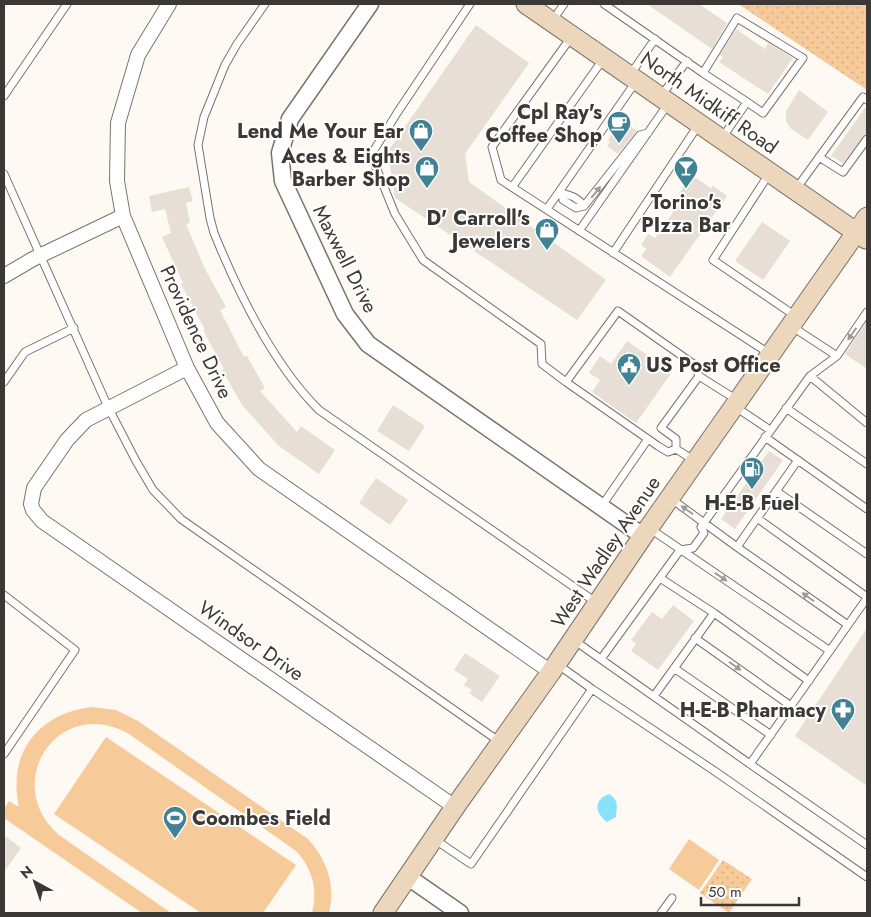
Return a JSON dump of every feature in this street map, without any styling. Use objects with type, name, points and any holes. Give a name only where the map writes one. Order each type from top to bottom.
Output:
[{"type":"main road","name":"North Midkiff Road","points":[[528,4],[796,190],[864,229]]},
{"type":"main road","name":"West Wadley Avenue","points":[[383,913],[770,354],[864,229]]},
{"type":"street","name":"Providence Drive","points":[[169,4],[138,56],[118,123],[117,181],[123,216],[187,368],[217,423],[259,469],[554,668]]},
{"type":"street","name":"Maxwell Drive","points":[[370,4],[290,119],[280,153],[283,181],[345,314],[368,344],[601,507],[646,532]]},
{"type":"street","points":[[4,276],[41,255],[123,216]]},
{"type":"street","points":[[108,407],[187,368]]},
{"type":"street","name":"Windsor Drive","points":[[108,407],[86,420],[66,440],[34,488],[32,510],[42,521],[455,807]]},
{"type":"street","points":[[408,877],[460,913]]},
{"type":"lane","points":[[4,96],[67,4]]},
{"type":"lane","points":[[265,4],[225,65],[204,118],[198,145],[214,233],[265,339],[319,410],[597,603]]},
{"type":"lane","points":[[470,4],[396,113],[371,155],[395,214],[423,260],[541,344],[542,364],[668,452],[676,450],[695,461]]},
{"type":"lane","points":[[552,21],[564,4]]},
{"type":"lane","points":[[604,4],[703,73],[763,113],[803,58],[736,18],[703,73]]},
{"type":"lane","points":[[572,36],[492,147],[501,180],[770,354]]},
{"type":"lane","points":[[547,208],[560,192],[633,78],[655,39]]},
{"type":"lane","points":[[513,186],[604,58]]},
{"type":"lane","points":[[579,231],[648,134],[687,61]]},
{"type":"lane","points":[[796,190],[863,97],[867,100]]},
{"type":"lane","points":[[722,139],[747,102]]},
{"type":"lane","points":[[613,253],[700,124]]},
{"type":"lane","points":[[560,192],[568,193],[579,200],[584,206],[640,135],[648,134]]},
{"type":"lane","points":[[819,157],[843,172],[867,139]]},
{"type":"lane","points":[[770,172],[712,260],[794,321],[837,356]]},
{"type":"lane","points":[[4,174],[108,407],[153,490],[181,519],[501,743]]},
{"type":"lane","points":[[566,382],[618,311],[695,365],[699,376],[770,430]]},
{"type":"lane","points":[[601,659],[680,550],[692,548],[704,533],[701,527],[704,522],[810,376],[837,356],[867,312]]},
{"type":"lane","points":[[4,382],[25,352],[74,328]]},
{"type":"lane","points":[[676,450],[676,438],[662,428],[699,376]]},
{"type":"lane","points":[[810,376],[867,423]]},
{"type":"lane","points":[[786,408],[867,464]]},
{"type":"lane","points":[[765,438],[867,509]]},
{"type":"lane","points":[[601,507],[648,439]]},
{"type":"lane","points":[[737,547],[798,460]]},
{"type":"lane","points":[[776,491],[867,554]]},
{"type":"lane","points":[[670,498],[848,625]]},
{"type":"lane","points":[[750,764],[867,597],[757,518]]},
{"type":"lane","points":[[646,532],[680,550],[830,651]]},
{"type":"lane","points":[[660,578],[714,613],[808,681]]},
{"type":"lane","points":[[4,595],[75,650],[4,754]]},
{"type":"lane","points":[[654,696],[714,613]]},
{"type":"lane","points":[[696,638],[792,706]]},
{"type":"lane","points":[[573,640],[867,845]]},
{"type":"lane","points":[[554,668],[592,689],[867,877]]},
{"type":"lane","points":[[674,668],[771,735]]},
{"type":"lane","points":[[434,839],[471,864],[592,689]]},
{"type":"lane","points":[[661,913],[672,898]]},
{"type":"shaded area","points":[[738,4],[867,4],[867,90]]},
{"type":"shaded area","points":[[92,707],[116,710],[138,721],[308,839],[320,855],[328,873],[331,893],[329,913],[312,913],[314,904],[313,880],[307,865],[296,851],[129,734],[103,725],[80,726],[60,735],[45,750],[36,770],[35,792],[42,814],[59,835],[171,913],[142,913],[4,818],[4,809],[9,801],[19,807],[16,788],[18,770],[23,754],[31,739],[42,727],[56,718],[73,711]]},
{"type":"shaded area","name":"Coombes Field","points":[[106,737],[296,865],[263,913],[201,913],[54,814]]},
{"type":"shaded area","points":[[689,839],[719,860],[699,890],[669,869]]},
{"type":"shaded area","points":[[723,860],[752,879],[729,913],[700,893]]},
{"type":"water","points":[[609,794],[616,801],[617,810],[616,817],[607,822],[600,815],[597,807],[600,800]]},
{"type":"building","points":[[647,4],[699,4],[727,23],[712,49]]},
{"type":"building","points":[[476,25],[529,63],[465,154],[469,182],[606,280],[577,320],[395,198],[388,151]]},
{"type":"building","points":[[736,29],[765,49],[768,43],[793,58],[768,94],[719,62],[723,57],[720,55]]},
{"type":"building","points":[[799,90],[828,112],[808,140],[790,128],[786,121],[786,111]]},
{"type":"building","points":[[867,105],[867,132],[843,163],[831,156]]},
{"type":"building","name":"Cpl Ray's Coffee Shop","points":[[622,120],[637,131],[618,154],[607,146],[610,142],[608,140]]},
{"type":"building","points":[[691,175],[711,188],[713,186],[727,196],[670,277],[641,256],[646,249],[641,245],[648,234],[655,238],[683,198],[678,195]]},
{"type":"building","points":[[189,187],[193,201],[186,203],[190,223],[186,224],[205,269],[226,307],[220,310],[244,357],[247,356],[265,388],[260,391],[297,432],[301,426],[335,450],[319,474],[279,446],[242,405],[222,370],[224,369],[181,284],[183,283],[162,237],[171,233],[165,209],[152,212],[149,196]]},
{"type":"building","points":[[762,222],[790,241],[763,280],[735,261]]},
{"type":"building","points":[[867,321],[867,369],[845,354]]},
{"type":"building","name":"US Post Office","points":[[627,341],[672,372],[636,423],[592,392],[600,380],[589,373],[600,356],[611,364]]},
{"type":"building","points":[[393,405],[425,426],[409,451],[377,431]]},
{"type":"building","name":"H-E-B Fuel","points":[[769,451],[783,460],[735,529],[721,519]]},
{"type":"building","points":[[376,478],[408,500],[390,525],[359,503]]},
{"type":"building","points":[[673,605],[694,621],[658,670],[631,651],[636,644],[631,640],[652,612],[662,619]]},
{"type":"building","points":[[867,628],[867,786],[795,736]]},
{"type":"building","points":[[465,653],[500,676],[482,702],[469,693],[472,690],[464,685],[468,679],[454,670]]},
{"type":"building","points":[[4,835],[21,848],[4,872]]},
{"type":"place","name":"Cpl Ray's Coffee Shop","points":[[619,144]]},
{"type":"place","name":"Lend Me Your Ear","points":[[421,152]]},
{"type":"place","name":"Aces & Eights Barber Shop","points":[[427,189]]},
{"type":"place","name":"Torino's PIzza Bar","points":[[686,189]]},
{"type":"place","name":"D' Carroll's Jewelers","points":[[547,251]]},
{"type":"place","name":"US Post Office","points":[[629,386]]},
{"type":"place","name":"H-E-B Fuel","points":[[752,490]]},
{"type":"place","name":"H-E-B Pharmacy","points":[[843,731]]},
{"type":"place","name":"Coombes Field","points":[[175,839]]}]
